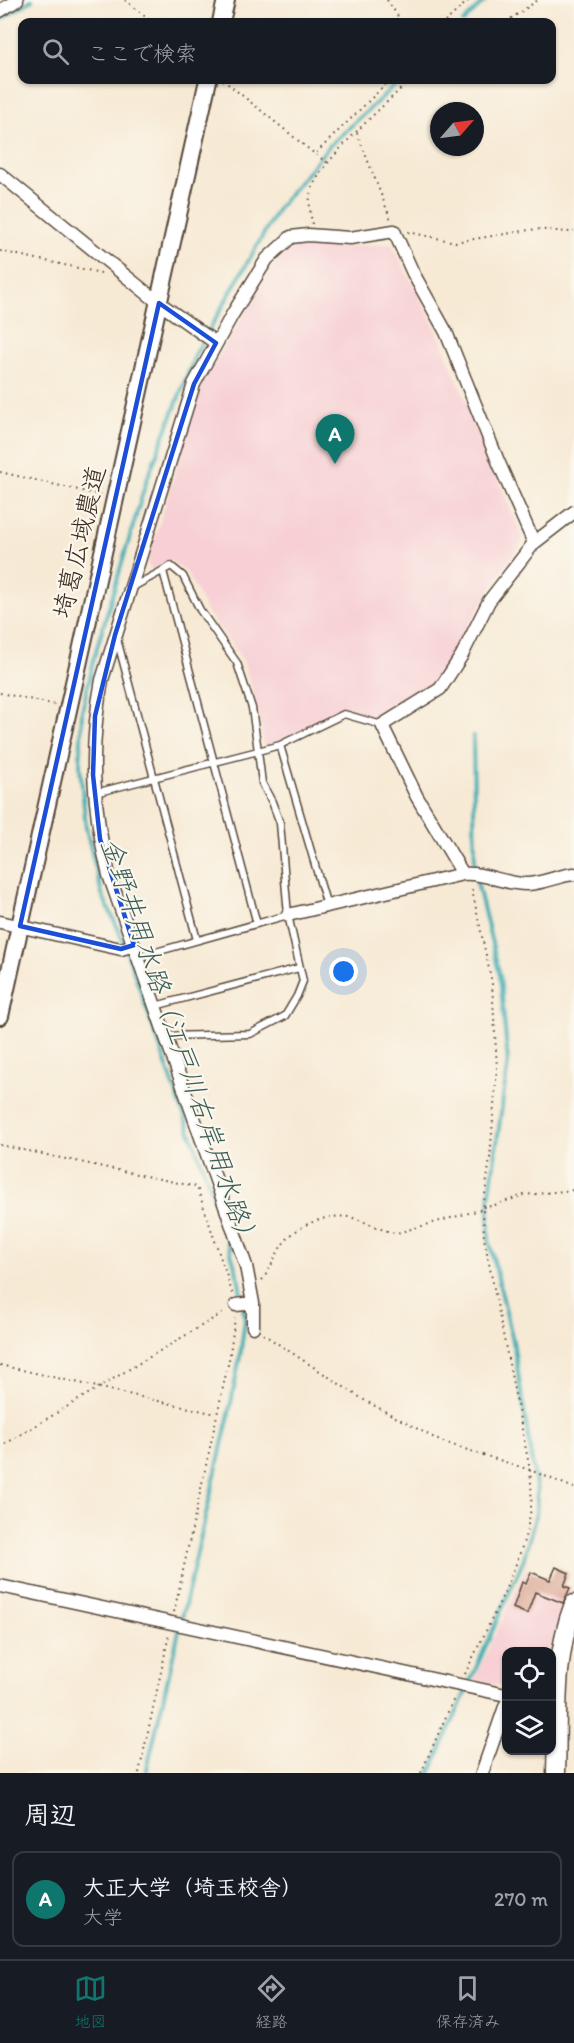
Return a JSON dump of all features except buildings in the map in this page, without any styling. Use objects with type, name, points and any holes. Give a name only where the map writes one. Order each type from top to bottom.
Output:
[{"type":"main road","points":[[554,1701],[564,1636],[574,1605]]},
{"type":"main road","points":[[555,1755],[556,1773]]},
{"type":"street","points":[[0,11],[17,0]]},
{"type":"street","points":[[222,18],[226,0]]},
{"type":"street","name":"埼葛広域農道","points":[[0,1016],[207,84]]},
{"type":"street","points":[[0,174],[159,303],[216,344]]},
{"type":"street","points":[[253,1327],[252,1297],[246,1266],[166,1036],[131,950],[106,866],[100,839],[93,775],[96,716],[102,680],[194,384],[267,259],[291,237],[312,235],[350,238],[394,231],[413,273],[446,332],[534,543]]},
{"type":"street","points":[[471,874],[417,797],[382,725],[440,689],[462,655],[489,601],[534,543],[574,512]]},
{"type":"street","points":[[288,915],[471,874],[506,882],[529,884],[574,874]]},
{"type":"street","points":[[0,922],[131,950]]},
{"type":"street","points":[[236,1305],[252,1297]]},
{"type":"street","points":[[0,1586],[502,1694]]},
{"type":"street","points":[[482,1773],[502,1718]]},
{"type":"lane","points":[[130,588],[171,566],[183,576],[200,610],[237,663],[252,708],[262,783],[280,823],[288,915],[303,981],[285,1016],[250,1034],[166,1036]]},
{"type":"lane","points":[[163,571],[257,924]]},
{"type":"lane","points":[[115,635],[197,940]]},
{"type":"lane","points":[[94,793],[280,745],[344,714],[382,725]]},
{"type":"lane","points":[[280,745],[327,906]]},
{"type":"lane","points":[[131,950],[197,940],[288,915]]},
{"type":"lane","points":[[155,1006],[299,968]]},
{"type":"path","points":[[125,0],[147,18]]},
{"type":"path","points":[[387,0],[399,18]]},
{"type":"path","points":[[449,18],[469,0]]},
{"type":"path","points":[[512,18],[538,0]]},
{"type":"path","points":[[228,84],[328,163]]},
{"type":"path","points":[[315,154],[386,84]]},
{"type":"path","points":[[312,235],[310,196],[312,188],[328,163],[406,84]]},
{"type":"path","points":[[357,133],[394,231],[455,242],[536,229],[574,231]]},
{"type":"path","points":[[0,251],[114,276],[119,270]]},
{"type":"path","points":[[0,472],[115,498]]},
{"type":"path","points":[[0,693],[68,708]]},
{"type":"path","points":[[421,1773],[466,1686],[516,1563],[531,1505],[530,1470],[484,1238],[483,1208],[494,1124],[497,1068],[492,983],[471,874]]},
{"type":"path","points":[[0,1145],[197,1186],[236,1305],[229,1360],[139,1773]]},
{"type":"path","points":[[252,1297],[289,1236],[311,1223],[340,1216],[351,1217],[388,1232],[397,1233],[524,1195],[574,1190]]},
{"type":"path","points":[[0,1447],[236,1305]]},
{"type":"path","points":[[253,1327],[364,1400],[440,1441],[530,1470],[574,1488]]},
{"type":"path","points":[[0,1365],[216,1414]]},
{"type":"highlighted area","points":[[159,303],[216,343],[194,384],[115,635],[95,716],[93,775],[100,839],[134,945],[121,949],[20,926]]},
{"type":"shaded area","points":[[304,243],[346,246],[392,244],[437,331],[523,538],[437,680],[426,690],[376,720],[344,710],[264,746],[257,708],[243,660],[206,610],[187,573],[171,561],[152,570],[147,564],[200,390],[209,372],[283,254]]},
{"type":"shaded area","points":[[526,1569],[573,1588],[550,1647],[502,1647],[502,1686],[474,1680]]},
{"type":"waterway","points":[[0,20],[32,0]]},
{"type":"waterway","name":"金野井用水路（江戸川右岸用水路）","points":[[467,18],[486,0]]},
{"type":"waterway","name":"金野井用水路（江戸川右岸用水路）","points":[[146,1773],[228,1419],[245,1320],[239,1280],[215,1200],[119,931],[102,894],[86,828],[80,766],[82,711],[95,654],[146,482],[196,353],[279,207],[329,146],[397,84]]},
{"type":"waterway","points":[[473,736],[475,871]]},
{"type":"waterway","points":[[430,1773],[523,1561],[536,1514],[537,1492],[513,1341],[489,1240],[489,1200],[508,1062],[500,976],[476,878]]},
{"type":"place","name":"大正大学（埼玉校舎）","points":[[335,464]]}]
